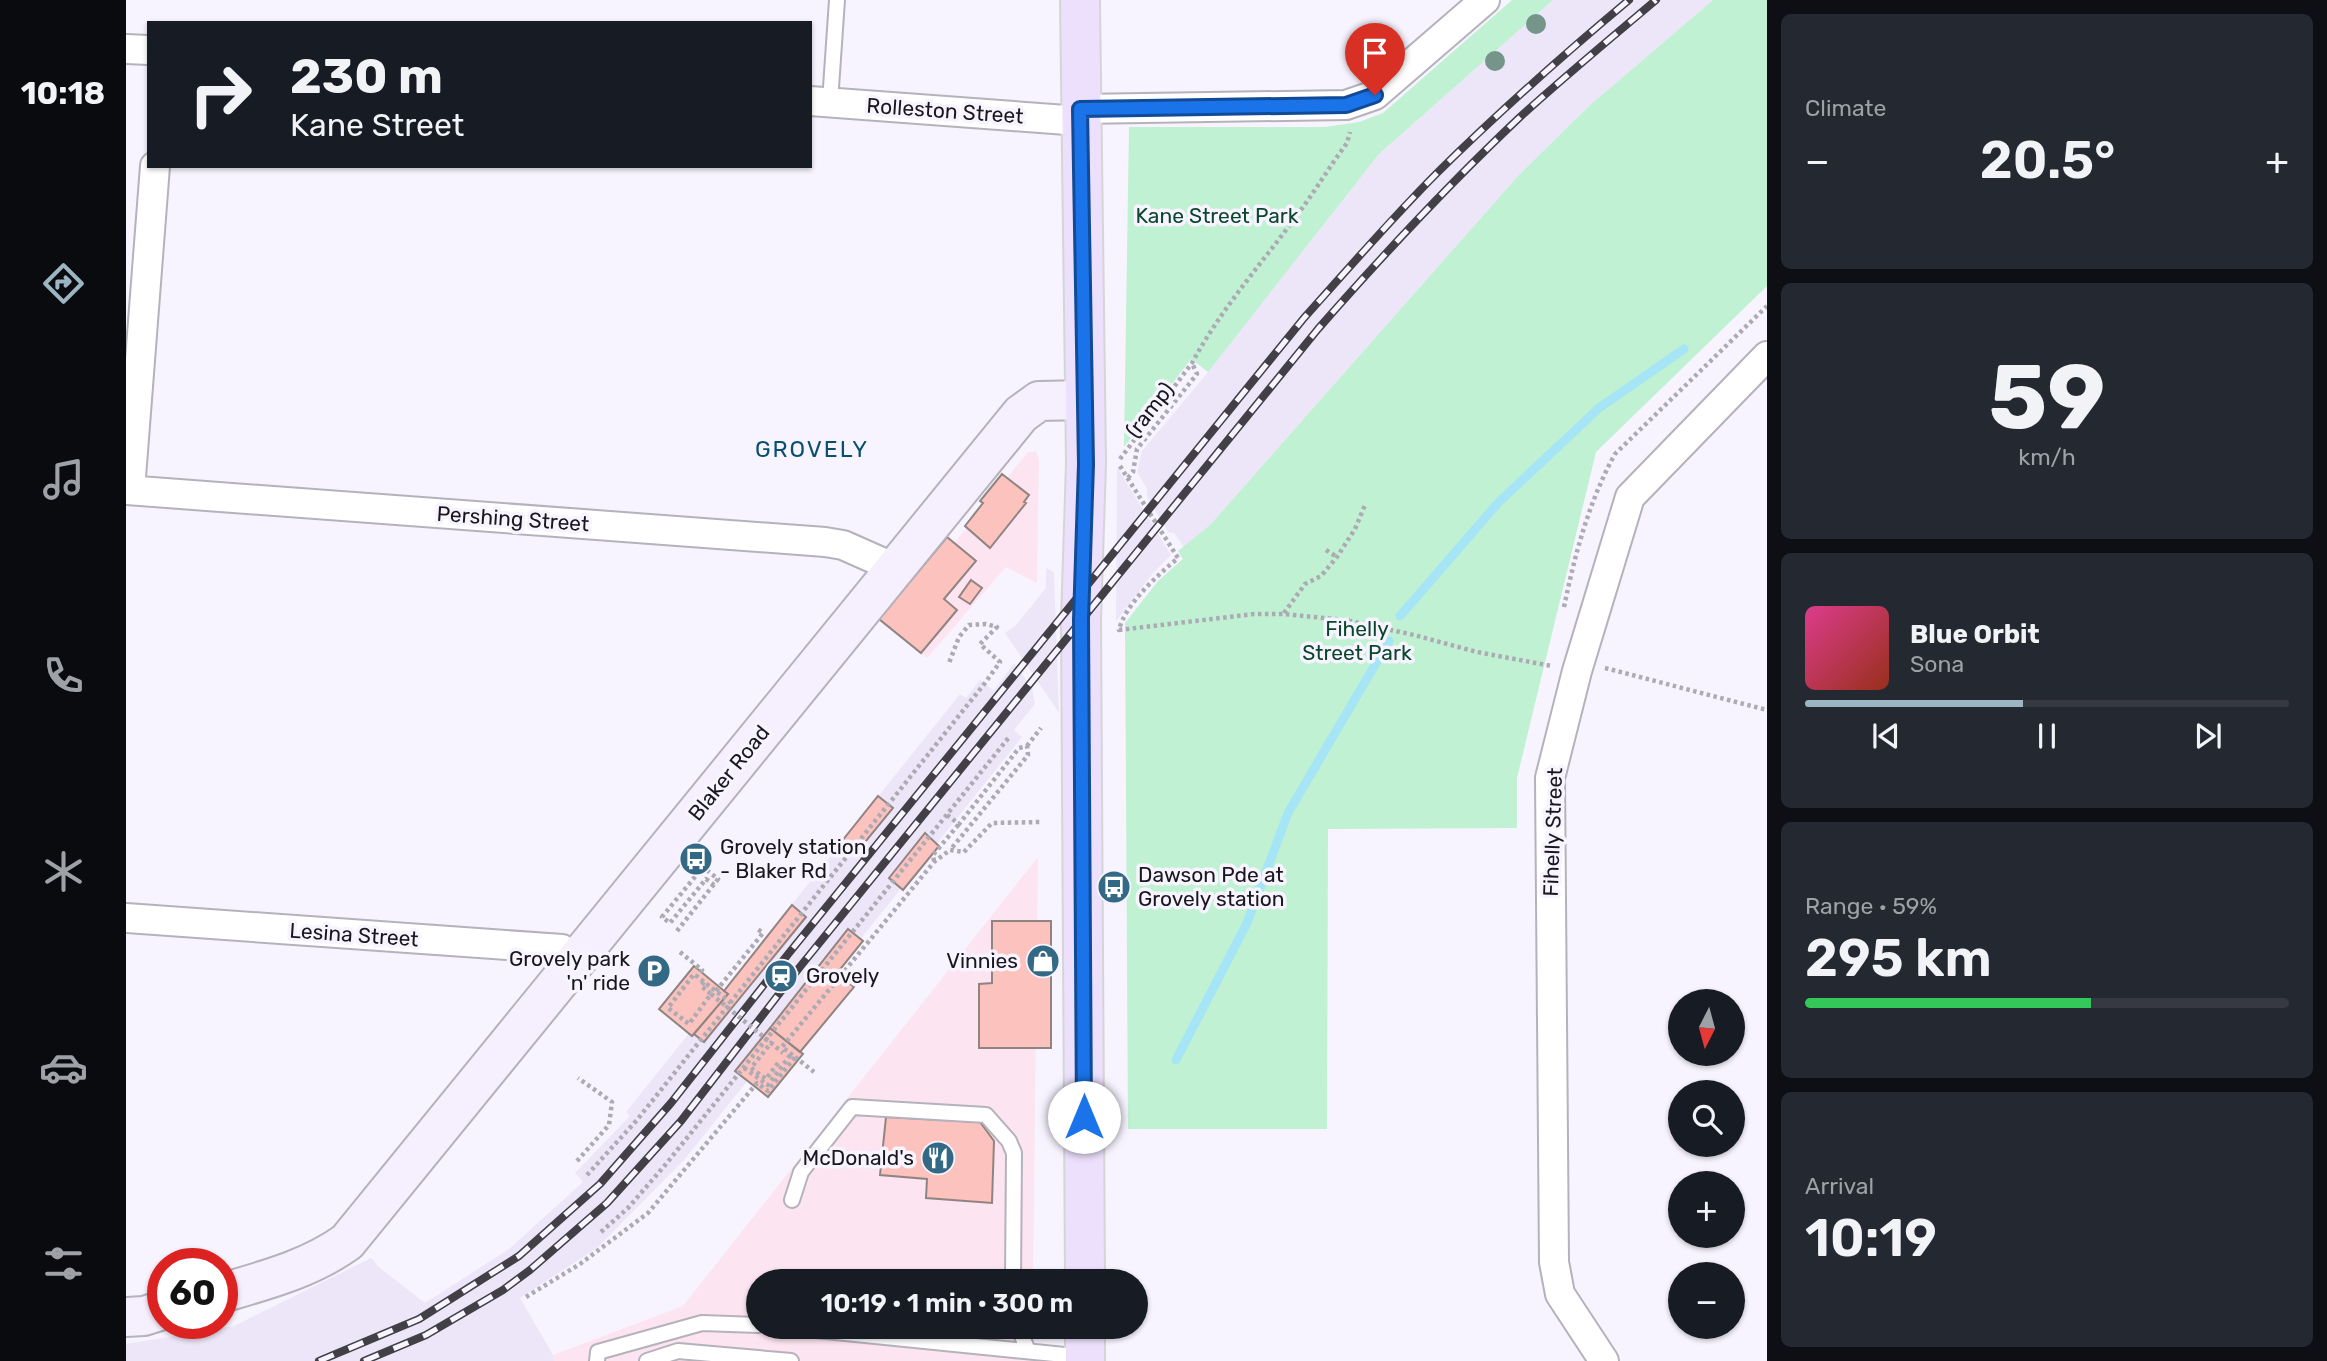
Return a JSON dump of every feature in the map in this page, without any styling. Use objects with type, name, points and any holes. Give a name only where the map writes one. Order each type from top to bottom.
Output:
[{"type":"main road","points":[[1080,0],[1086,464],[1081,620],[1085,1269]]},
{"type":"street","name":"Rolleston Street","points":[[820,101],[1080,115],[1346,105],[1375,95],[1485,0]]},
{"type":"street","points":[[126,49],[147,50]]},
{"type":"street","points":[[128,490],[155,168]]},
{"type":"street","name":"Fihelly Street","points":[[1604,1361],[1560,1294],[1554,1262],[1550,778],[1577,671],[1630,497],[1767,356]]},
{"type":"street","name":"Blaker Road","points":[[238,1288],[286,1275],[330,1255],[347,1242],[1021,414],[1039,401],[1085,400]]},
{"type":"street","name":"Pershing Street","points":[[128,490],[825,542],[843,545],[895,568]]},
{"type":"street","name":"Lesina Street","points":[[126,918],[562,950],[578,960]]},
{"type":"street","points":[[126,1317],[147,1315]]},
{"type":"lane","points":[[820,101],[838,0]]},
{"type":"lane","points":[[792,1200],[801,1172],[852,1107],[986,1115],[1009,1141],[1014,1153],[1013,1269]]},
{"type":"lane","points":[[597,1361],[598,1352],[702,1323],[746,1325]]},
{"type":"lane","points":[[907,1339],[1028,1351],[1085,1348]]},
{"type":"lane","points":[[1023,1339],[1028,1351]]},
{"type":"lane","points":[[647,1361],[677,1351],[791,1361]]},
{"type":"path","points":[[1350,124],[1347,143],[1118,463],[1178,558],[1155,578],[1121,620],[1119,630],[1254,614],[1345,620],[1476,652],[1577,671],[1598,667],[1767,710]]},
{"type":"path","name":"(ramp)","points":[[1128,478],[1133,472],[1137,450],[1197,374],[1192,363]]},
{"type":"path","points":[[1283,614],[1305,583],[1321,576],[1337,557],[1355,529],[1365,505]]},
{"type":"path","points":[[1325,550],[1337,557]]},
{"type":"path","points":[[587,1175],[637,1120],[1000,662],[980,644],[997,627],[986,624],[969,625],[958,637],[949,663]]},
{"type":"path","points":[[934,862],[933,855],[1019,748],[1027,746],[1041,728]]},
{"type":"path","points":[[601,1232],[628,1208],[666,1164],[1010,736]]},
{"type":"path","points":[[785,1052],[782,1047],[934,862],[950,850],[1028,755],[1027,746]]},
{"type":"path","points":[[947,815],[959,824]]},
{"type":"path","points":[[950,850],[964,852],[992,824],[1040,822]]},
{"type":"path","points":[[677,931],[718,879],[692,860]]},
{"type":"path","points":[[703,867],[662,917],[670,923],[705,879],[715,894]]},
{"type":"path","points":[[731,1003],[713,993],[701,986],[704,982],[694,974],[668,1008],[689,1024],[713,993],[763,933],[756,928]]},
{"type":"path","points":[[680,952],[702,970],[697,976]]},
{"type":"path","points":[[713,993],[771,1043],[793,1055],[814,1072]]},
{"type":"path","points":[[771,1043],[751,1068],[766,1079],[785,1052]]},
{"type":"path","points":[[744,1068],[768,1086],[793,1055]]},
{"type":"path","points":[[526,1297],[580,1264],[648,1213],[757,1083],[768,1091],[793,1055]]},
{"type":"path","points":[[577,1161],[609,1125],[612,1102],[578,1078]]},
{"type":"shaded area","points":[[1553,0],[1713,0],[1589,106],[1518,176],[1210,525],[1184,547],[1174,533],[1168,532],[1147,497],[1147,489],[1137,472],[1142,451],[1204,377],[1379,154]]},
{"type":"shaded area","points":[[1036,451],[1039,460],[1037,583],[1006,567],[927,658],[888,625],[1027,453]]},
{"type":"shaded area","points":[[1117,467],[1171,555],[1153,573],[1116,621]]},
{"type":"shaded area","points":[[1046,568],[1054,572],[1059,713],[1005,633],[1017,624],[1046,588]]},
{"type":"shaded area","points":[[1014,663],[1032,688],[1035,704],[1014,730],[1022,737],[684,1160],[597,1248],[520,1298],[554,1361],[126,1361],[126,1344],[156,1339],[238,1339],[238,1324],[371,1258],[425,1303],[509,1249],[583,1182],[575,1173],[630,1116],[626,1112],[960,694],[966,698],[980,680],[994,691]]},
{"type":"shaded area","points":[[1038,857],[1033,1269],[746,1269],[746,1339],[1033,1339],[1032,1361],[554,1361],[553,1355],[683,1306]]},
{"type":"green space","name":"Kane Street Park","points":[[1512,0],[1553,0],[1379,154],[1208,372],[1191,359],[1124,447],[1129,127],[1325,127],[1359,122],[1383,113]]},
{"type":"green space","name":"Fihelly Street Park","points":[[1713,0],[1767,0],[1767,286],[1596,452],[1517,778],[1517,828],[1328,829],[1327,1129],[1128,1129],[1125,623],[1158,581],[1183,559],[1178,551],[1210,525],[1518,176],[1589,106]]},
{"type":"building","points":[[1002,474],[1029,495],[1024,502],[1026,503],[990,548],[965,526],[983,503],[980,501]]},
{"type":"building","points":[[947,537],[976,561],[944,599],[957,610],[921,653],[879,619]]},
{"type":"building","points":[[971,580],[982,588],[970,604],[959,597]]},
{"type":"building","points":[[878,796],[893,808],[857,852],[842,841]]},
{"type":"building","points":[[925,833],[939,846],[903,890],[889,878]]},
{"type":"building","points":[[792,905],[806,917],[704,1042],[694,1034],[728,994],[724,991]]},
{"type":"building","points":[[992,921],[1051,921],[1051,1048],[979,1048],[979,984],[992,983]]},
{"type":"building","points":[[848,929],[863,941],[837,973],[854,987],[800,1052],[770,1028]]},
{"type":"building","points":[[694,966],[728,994],[692,1036],[659,1009]]},
{"type":"building","points":[[770,1028],[803,1054],[768,1097],[735,1071]]},
{"type":"building","name":"McDonald's","points":[[886,1117],[980,1122],[994,1141],[992,1203],[926,1198],[927,1179],[880,1175]]},
{"type":"waterway","points":[[1400,616],[1498,503],[1599,408],[1684,349]]},
{"type":"waterway","points":[[1176,1060],[1247,923],[1288,813],[1389,641]]},
{"type":"railway","points":[[319,1361],[419,1319],[519,1256],[600,1184],[671,1103],[789,953],[1304,318],[1438,172],[1532,84],[1629,0]]},
{"type":"railway","points":[[364,1361],[426,1335],[503,1290],[607,1203],[681,1121],[799,968],[1318,329],[1416,221],[1493,143],[1656,0]]},
{"type":"place","name":"Grovely station - Blaker Rd","points":[[696,859]]},
{"type":"place","name":"Dawson Pde at Grovely station","points":[[1114,887]]},
{"type":"place","name":"Vinnies","points":[[1043,961]]},
{"type":"place","name":"Grovely park 'n' ride","points":[[654,971]]},
{"type":"place","name":"Grovely","points":[[781,976]]},
{"type":"place","name":"McDonald's","points":[[938,1158]]},
{"type":"district","name":"GROVELY","points":[[812,449]]},
{"type":"route","points":[[1084,1117],[1081,620],[1086,464],[1080,109],[1346,105],[1375,95]]}]
